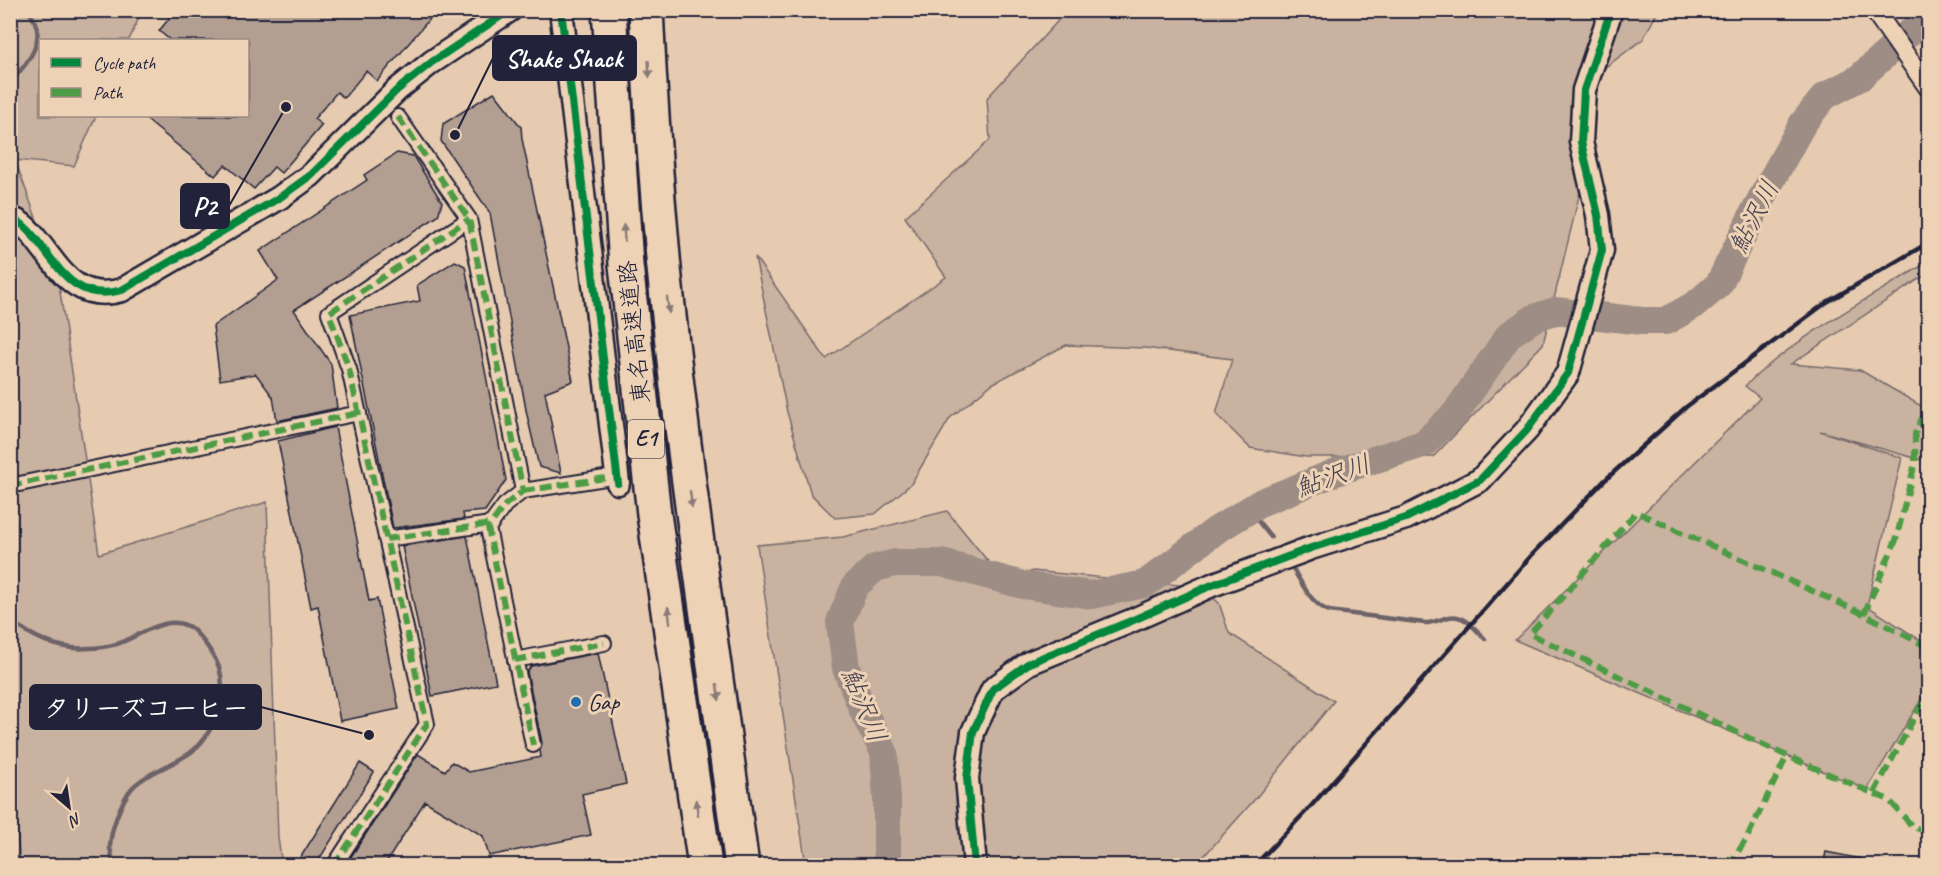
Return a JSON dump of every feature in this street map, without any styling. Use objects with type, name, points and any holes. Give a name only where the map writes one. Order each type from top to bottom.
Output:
[{"type":"highway","name":"東名高速道路","points":[[609,10],[626,265],[654,514],[705,866]]},
{"type":"highway","name":"東名高速道路","points":[[646,10],[652,125],[665,280],[692,509],[742,866]]},
{"type":"street","points":[[10,218],[17,220],[31,233],[73,284],[96,293],[110,294],[122,290],[279,198],[311,175],[397,90],[432,62],[510,10]]},
{"type":"street","points":[[533,745],[488,528],[505,505],[523,491],[611,481],[561,10]]},
{"type":"street","points":[[975,866],[967,778],[973,732],[993,689],[1029,663],[1212,585],[1311,548],[1406,518],[1480,480],[1527,430],[1568,373],[1602,250],[1598,215],[1581,142],[1584,90],[1611,10]]},
{"type":"street","points":[[1874,10],[1929,87]]},
{"type":"street","points":[[398,117],[469,219],[523,491]]},
{"type":"street","points":[[334,866],[427,724],[349,369],[329,313],[469,219]]},
{"type":"street","points":[[10,486],[359,413]]},
{"type":"street","points":[[386,539],[491,524]]},
{"type":"street","points":[[515,660],[604,643]]},
{"type":"shaded area","points":[[10,11],[142,11],[129,39],[39,39],[39,117],[96,117],[74,166],[15,160],[58,278],[99,554],[267,502],[278,838],[282,865],[20,865],[10,743]]},
{"type":"shaded area","points":[[1067,11],[1658,11],[1643,39],[1586,82],[1581,188],[1543,344],[1433,457],[1306,457],[1250,448],[1216,414],[1232,359],[1145,348],[1066,345],[992,384],[950,418],[911,484],[875,514],[835,518],[811,494],[787,412],[755,257],[826,359],[946,277],[905,217],[990,140],[987,98]]},
{"type":"shaded area","points":[[1928,262],[1928,273],[1791,364],[1860,370],[1928,410],[1928,462],[1820,431],[1902,458],[1867,606],[1928,645],[1928,688],[1867,790],[1515,640],[1760,398],[1745,386],[1787,350],[1810,334]]},
{"type":"shaded area","points":[[947,511],[1004,581],[1033,571],[1200,587],[1219,603],[1229,633],[1334,701],[1256,798],[1196,865],[806,865],[757,545],[843,537]]},
{"type":"building","points":[[176,10],[437,10],[377,81],[366,71],[344,98],[337,92],[314,119],[322,125],[281,173],[274,167],[254,189],[225,165],[215,176],[143,117],[249,117],[249,39],[169,39],[159,31]]},
{"type":"building","points":[[494,92],[521,127],[573,381],[545,392],[561,473],[539,467],[527,415],[490,213],[441,141],[443,124]]},
{"type":"building","points":[[397,153],[413,156],[442,202],[438,216],[294,310],[331,364],[337,408],[277,421],[273,397],[256,374],[220,380],[213,326],[278,280],[260,251],[367,180],[364,175]]},
{"type":"building","points":[[455,261],[465,266],[506,480],[485,511],[463,513],[464,519],[393,528],[350,315],[420,301],[417,285]]},
{"type":"building","points":[[335,427],[369,601],[377,599],[399,709],[340,721],[318,606],[311,608],[278,441]]},
{"type":"building","points":[[467,536],[496,683],[432,696],[402,546]]},
{"type":"building","points":[[598,653],[626,784],[582,794],[591,835],[489,856],[483,836],[425,801],[384,866],[345,866],[418,754],[445,771],[452,762],[469,772],[541,757],[542,743],[527,672],[531,666]]},
{"type":"building","points":[[360,763],[374,772],[315,866],[295,866]]},
{"type":"building","points":[[1826,852],[1862,859],[1862,866],[1823,866]]},
{"type":"waterway","points":[[10,82],[24,66],[35,48],[37,29],[34,19],[27,10]]},
{"type":"waterway","name":"鮎沢川","points":[[887,866],[884,752],[864,713],[846,668],[840,622],[855,586],[875,568],[895,563],[942,563],[1023,585],[1091,595],[1145,584],[1215,531],[1262,502],[1339,471],[1423,444],[1455,414],[1509,335],[1534,318],[1555,311],[1642,321],[1666,321],[1696,304],[1719,284],[1755,210],[1803,123],[1825,96],[1859,78],[1928,16]]},
{"type":"waterway","points":[[1249,510],[1271,537]]},
{"type":"waterway","points":[[1293,569],[1312,599],[1329,611],[1425,623],[1454,616],[1460,617],[1485,639]]},
{"type":"waterway","points":[[10,620],[38,638],[58,645],[79,648],[117,644],[159,625],[180,623],[190,627],[199,636],[219,667],[222,690],[220,702],[206,736],[190,753],[138,783],[124,800],[110,841],[114,866]]},
{"type":"railway","points":[[1254,866],[1312,805],[1531,556],[1604,481],[1686,407],[1827,302],[1928,243]]},
{"type":"marked path","points":[[398,117],[469,219],[523,491],[505,505],[488,528],[533,745]]},
{"type":"marked path","points":[[334,866],[427,724],[349,369],[329,313],[469,219]]},
{"type":"marked path","points":[[1928,396],[1928,404]]},
{"type":"marked path","points":[[1864,614],[1896,540],[1915,463],[1915,434],[1921,420],[1928,412]]},
{"type":"marked path","points":[[10,486],[359,413]]},
{"type":"marked path","points":[[523,491],[605,478]]},
{"type":"marked path","points":[[1928,647],[1864,614],[1636,512],[1530,634],[1787,756],[1889,800],[1912,826],[1928,833]]},
{"type":"marked path","points":[[386,539],[491,524]]},
{"type":"marked path","points":[[515,660],[604,643]]},
{"type":"marked path","points":[[1874,793],[1928,692]]},
{"type":"marked path","points":[[1728,866],[1746,840],[1787,756]]},
{"type":"cycle path","points":[[10,218],[18,221],[27,229],[61,272],[81,287],[93,292],[106,293],[122,290],[279,198],[311,175],[397,90],[432,62],[510,10]]},
{"type":"cycle path","points":[[561,10],[618,483]]},
{"type":"cycle path","points":[[975,866],[967,778],[973,732],[993,689],[1029,663],[1212,585],[1311,548],[1406,518],[1480,480],[1527,430],[1568,373],[1602,250],[1598,215],[1581,142],[1584,90],[1611,10]]},
{"type":"place","name":"P2","points":[[286,107]]},
{"type":"place","name":"Shake Shack","points":[[455,135]]},
{"type":"place","name":"Gap","points":[[576,702]]},
{"type":"place","name":"タリーズコーヒー","points":[[369,735]]}]
